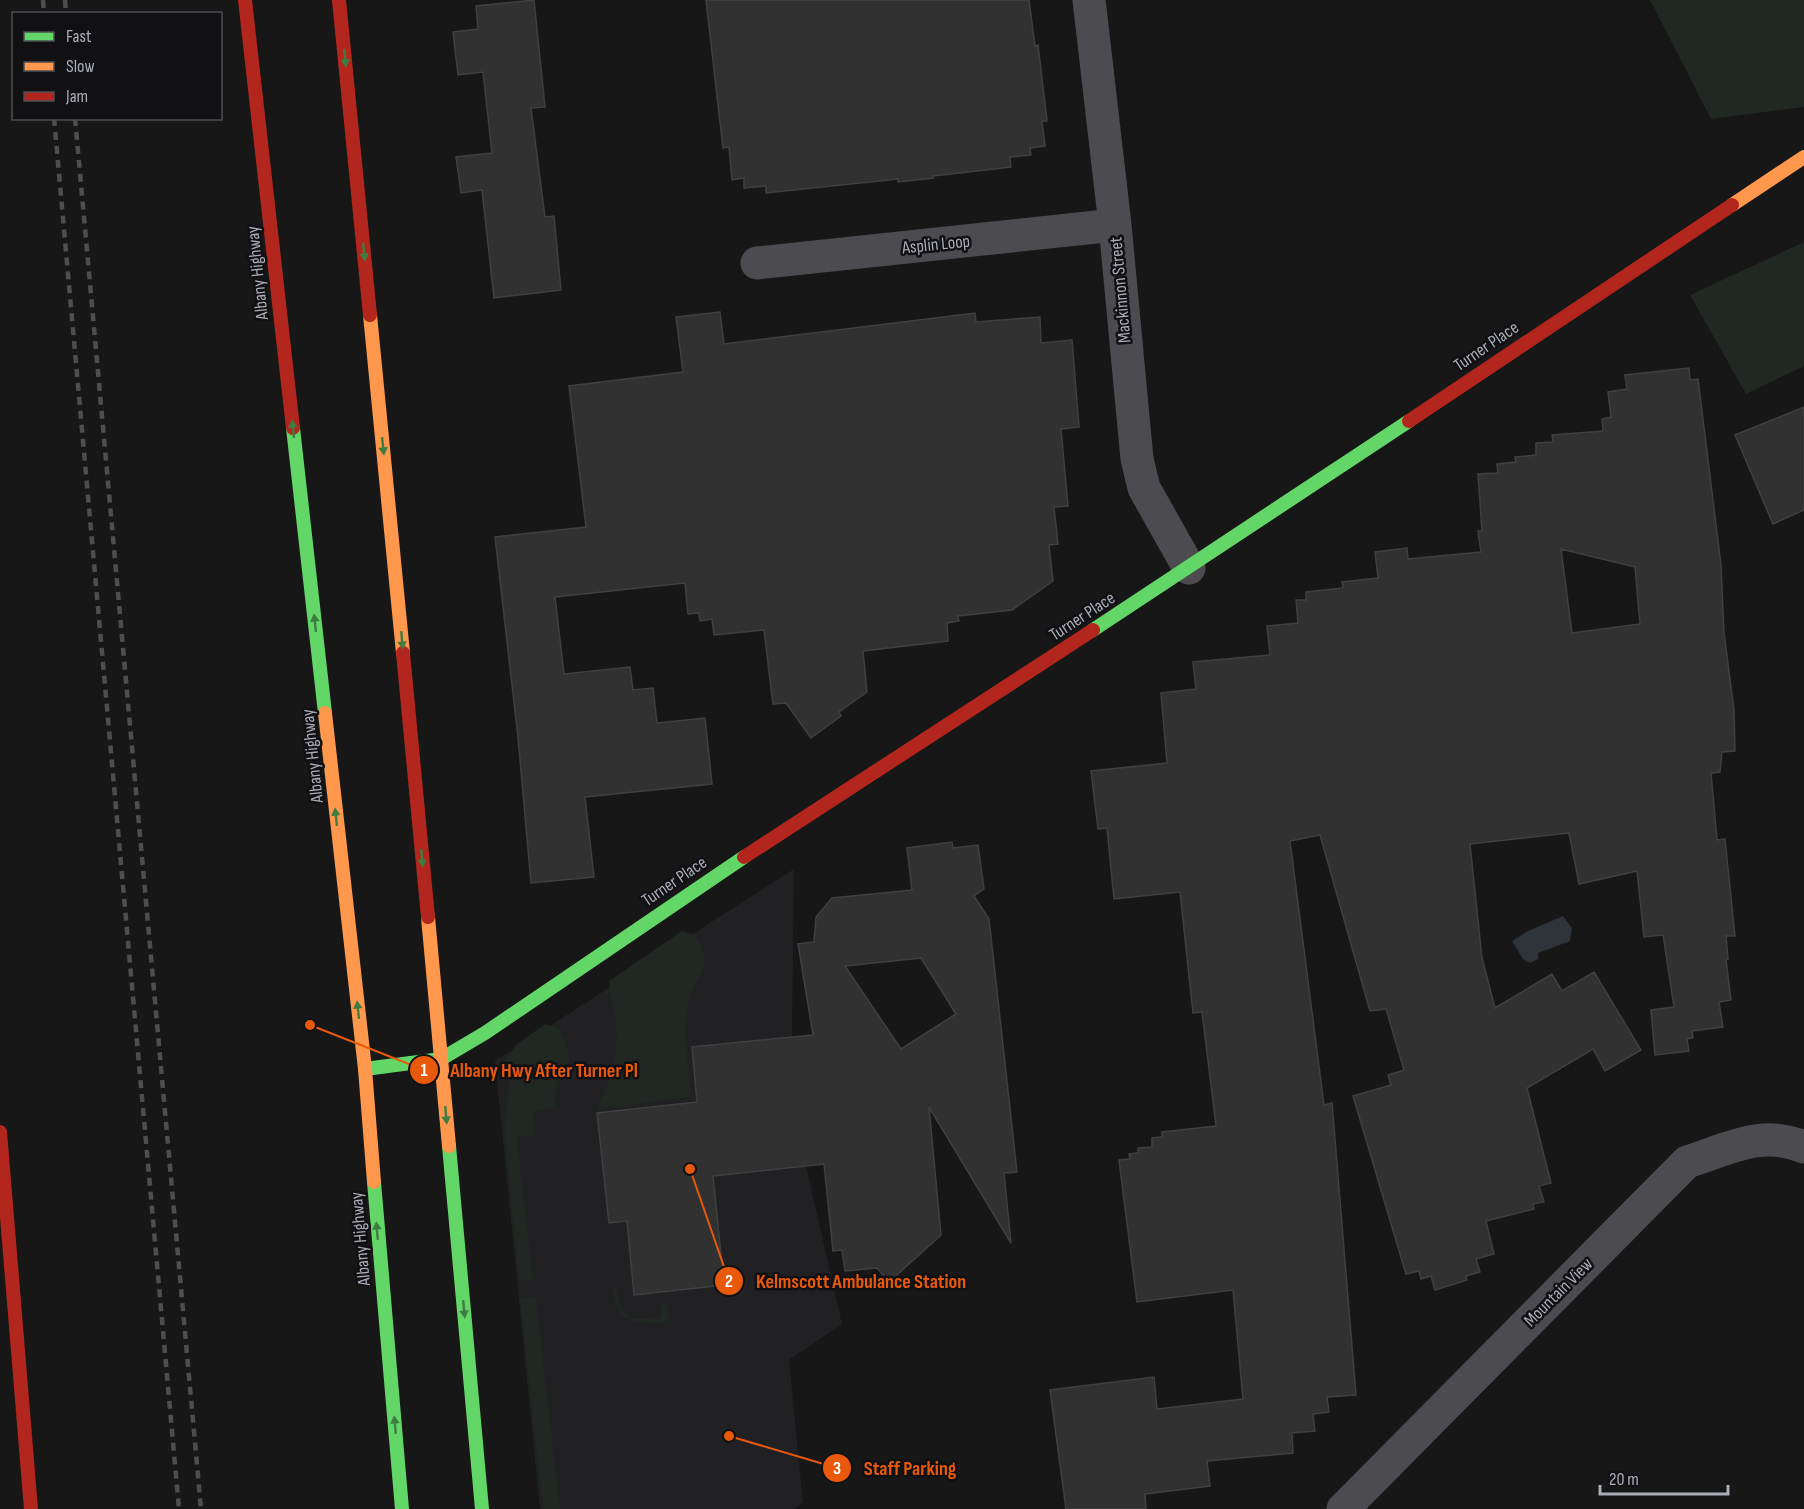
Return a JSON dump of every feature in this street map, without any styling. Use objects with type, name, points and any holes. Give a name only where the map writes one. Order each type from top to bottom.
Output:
[{"type":"main road","name":"Albany Highway","points":[[245,0],[365,1069],[402,1509]]},
{"type":"main road","points":[[339,0],[482,1509]]},
{"type":"main road","name":"Turner Place","points":[[365,1069],[441,1059],[485,1033],[692,890],[1189,568],[1804,157]]},
{"type":"main road","points":[[0,1132],[31,1509]]},
{"type":"street","name":"Mackinnon Street","points":[[1089,0],[1115,225],[1129,393],[1140,473],[1155,510],[1189,568]]},
{"type":"street","name":"Asplin Loop","points":[[757,263],[1115,225]]},
{"type":"street","name":"Mountain View","points":[[1343,1509],[1688,1162],[1759,1138],[1787,1140],[1804,1147]]},
{"type":"shaded area","points":[[1650,0],[1804,0],[1804,107],[1711,119]]},
{"type":"shaded area","points":[[1804,242],[1804,366],[1746,394],[1690,295]]},
{"type":"shaded area","points":[[794,869],[792,1037],[806,1166],[842,1324],[789,1360],[803,1502],[794,1509],[540,1509],[495,1061]]},
{"type":"shaded area","points":[[1563,916],[1572,928],[1570,941],[1538,953],[1538,959],[1530,963],[1523,959],[1512,941],[1528,931]]},
{"type":"shaded area","points":[[682,931],[696,935],[704,958],[704,966],[690,996],[687,1012],[686,1036],[691,1097],[597,1109],[609,1079],[617,1038],[609,981]]},
{"type":"shaded area","points":[[545,1024],[558,1027],[565,1040],[570,1059],[557,1082],[554,1107],[534,1112],[535,1135],[517,1138],[533,1280],[519,1280],[504,1128],[509,1086],[504,1062],[516,1045]]},
{"type":"shaded area","points":[[613,1288],[616,1288],[621,1308],[633,1319],[661,1318],[661,1303],[667,1302],[669,1318],[663,1323],[642,1323],[627,1319],[617,1308]]},
{"type":"shaded area","points":[[536,1297],[560,1509],[543,1509],[520,1298]]},
{"type":"building","points":[[534,0],[545,107],[531,108],[545,217],[554,216],[561,290],[494,298],[482,190],[461,193],[456,157],[492,153],[483,72],[458,75],[453,32],[478,29],[476,6]]},
{"type":"building","points":[[706,0],[1029,0],[1035,46],[1038,45],[1047,121],[1042,121],[1045,146],[1030,148],[1031,155],[1010,157],[1011,167],[933,176],[933,178],[898,182],[898,179],[766,193],[766,186],[744,188],[744,178],[732,180],[729,147],[723,148]]},
{"type":"building","points":[[720,312],[724,344],[975,313],[976,322],[1040,317],[1041,343],[1072,340],[1079,427],[1061,429],[1068,506],[1054,507],[1058,544],[1049,545],[1053,581],[1012,610],[958,616],[959,621],[947,623],[948,641],[863,651],[867,692],[839,712],[841,716],[811,738],[786,703],[773,704],[764,630],[714,635],[712,619],[700,621],[699,613],[688,614],[685,583],[555,597],[564,674],[630,667],[633,690],[653,688],[657,723],[705,718],[712,784],[585,797],[594,877],[531,883],[518,737],[495,537],[586,527],[569,386],[683,372],[676,317]]},
{"type":"building","points":[[1689,368],[1690,380],[1698,379],[1721,565],[1724,633],[1734,710],[1735,751],[1722,752],[1720,772],[1711,773],[1717,840],[1725,839],[1735,936],[1726,936],[1728,959],[1726,960],[1731,1000],[1719,1002],[1723,1027],[1692,1031],[1693,1038],[1687,1039],[1689,1051],[1655,1055],[1651,1010],[1674,1007],[1663,935],[1644,937],[1637,871],[1579,884],[1569,833],[1470,844],[1482,958],[1495,1008],[1552,974],[1562,991],[1594,972],[1641,1050],[1605,1071],[1593,1049],[1527,1088],[1551,1183],[1539,1186],[1544,1202],[1533,1204],[1534,1209],[1486,1221],[1494,1254],[1476,1259],[1480,1272],[1466,1276],[1467,1280],[1435,1290],[1431,1276],[1421,1279],[1419,1271],[1406,1274],[1353,1096],[1391,1085],[1388,1075],[1404,1070],[1386,1009],[1370,1011],[1320,835],[1290,841],[1324,1105],[1332,1103],[1356,1395],[1327,1397],[1329,1412],[1313,1414],[1315,1431],[1292,1433],[1293,1453],[1207,1461],[1210,1486],[1145,1494],[1146,1509],[1066,1509],[1050,1390],[1154,1377],[1157,1409],[1243,1399],[1233,1290],[1137,1302],[1119,1160],[1130,1159],[1129,1154],[1138,1153],[1138,1148],[1152,1147],[1152,1138],[1162,1137],[1162,1132],[1216,1126],[1202,1012],[1193,1013],[1180,892],[1114,899],[1107,828],[1098,829],[1091,771],[1167,763],[1161,693],[1196,689],[1193,662],[1270,655],[1267,626],[1298,623],[1296,600],[1306,600],[1306,592],[1343,588],[1342,582],[1378,578],[1375,552],[1407,548],[1408,559],[1481,552],[1478,531],[1482,531],[1478,474],[1498,473],[1497,464],[1516,462],[1515,457],[1536,455],[1536,443],[1553,442],[1552,435],[1603,431],[1602,419],[1611,417],[1608,392],[1627,389],[1625,375]],"holes":[[[1561,549],[1635,567],[1640,624],[1572,633]]]},
{"type":"building","points":[[1804,407],[1804,510],[1773,524],[1735,435]]},
{"type":"building","points":[[952,842],[953,848],[978,845],[984,889],[974,896],[989,919],[1017,1172],[1004,1173],[1011,1243],[929,1107],[941,1235],[889,1282],[877,1268],[845,1271],[842,1250],[833,1251],[824,1164],[713,1176],[724,1285],[634,1295],[627,1221],[609,1223],[597,1113],[697,1102],[692,1047],[813,1035],[798,944],[814,942],[816,917],[832,898],[912,890],[907,848]],"holes":[[[921,958],[956,1014],[901,1049],[845,966]]]},
{"type":"railway","points":[[43,0],[44,12]]},
{"type":"railway","points":[[65,0],[66,12]]},
{"type":"railway","points":[[54,120],[179,1509]]},
{"type":"railway","points":[[75,120],[201,1509]]},
{"type":"traffic: fast","points":[[1093,630],[1409,421]]},
{"type":"traffic: fast","points":[[293,428],[325,713]]},
{"type":"traffic: fast","points":[[365,1069],[441,1059],[485,1033],[744,857]]},
{"type":"traffic: fast","points":[[449,1146],[482,1509]]},
{"type":"traffic: fast","points":[[374,1182],[402,1509]]},
{"type":"traffic: slow","points":[[1732,205],[1804,157]]},
{"type":"traffic: slow","points":[[370,315],[403,653]]},
{"type":"traffic: slow","points":[[325,713],[365,1069],[374,1182]]},
{"type":"traffic: slow","points":[[428,917],[449,1146]]},
{"type":"traffic: jam","points":[[245,0],[293,428]]},
{"type":"traffic: jam","points":[[339,0],[370,315]]},
{"type":"traffic: jam","points":[[1409,421],[1732,205]]},
{"type":"traffic: jam","points":[[744,857],[1093,630]]},
{"type":"traffic: jam","points":[[403,653],[428,917]]},
{"type":"traffic: jam","points":[[0,1132],[31,1509]]},
{"type":"place","name":"Albany Hwy After Turner Pl","points":[[310,1025]]},
{"type":"place","name":"Kelmscott Ambulance Station","points":[[690,1169]]},
{"type":"place","name":"Staff Parking","points":[[729,1436]]}]
